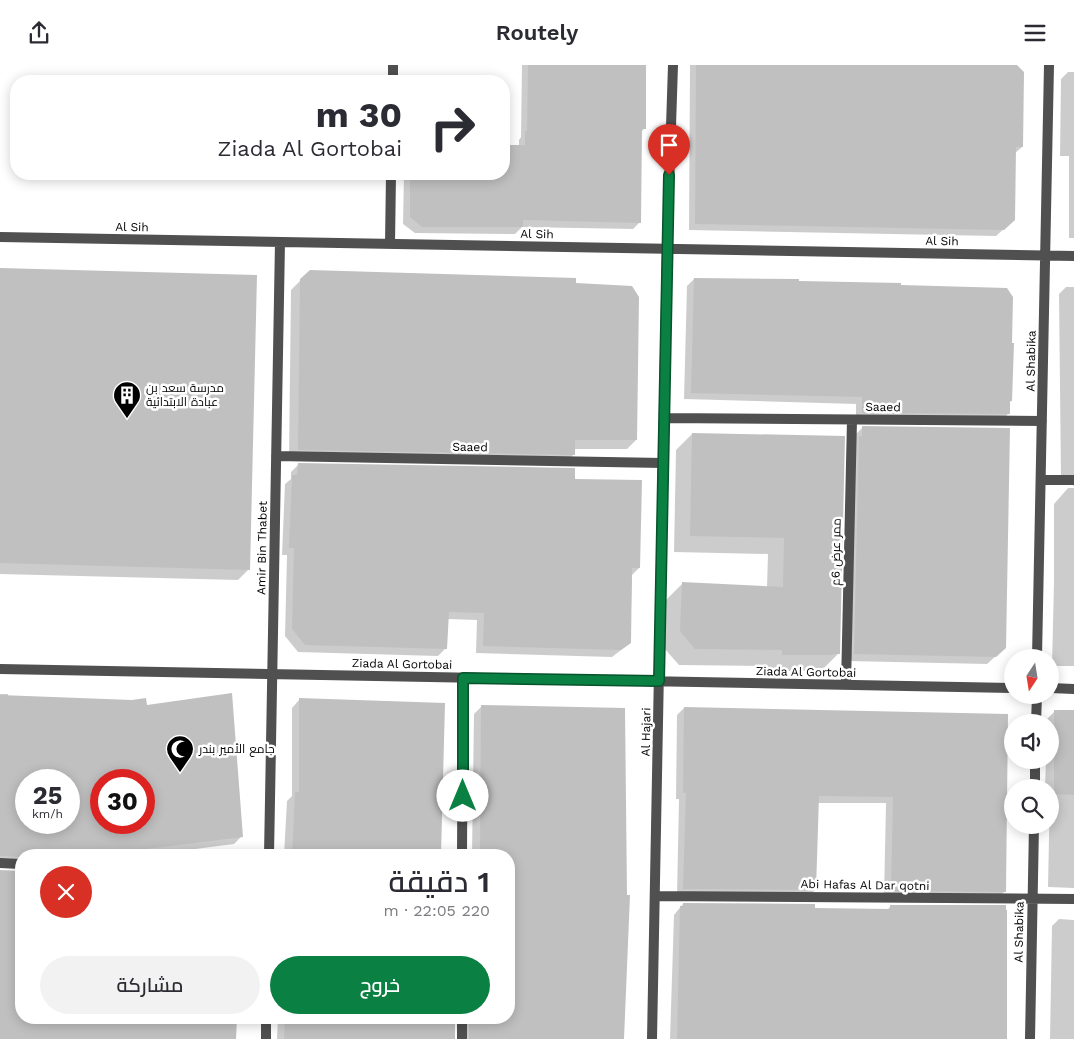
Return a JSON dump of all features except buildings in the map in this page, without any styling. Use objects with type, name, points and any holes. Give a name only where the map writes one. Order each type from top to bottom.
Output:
[{"type":"street","name":"Al Hajari","points":[[652,1039],[667,249],[673,65]]},
{"type":"street","name":"Al Shabika","points":[[1037,649],[1049,65]]},
{"type":"street","points":[[390,244],[391,180]]},
{"type":"street","name":"Al Sih","points":[[0,237],[1074,255]]},
{"type":"street","name":"Amir Bin Thabet","points":[[269,849],[280,242]]},
{"type":"street","name":"Saaed","points":[[664,418],[1042,421]]},
{"type":"street","name":"ممر عرض 6م","points":[[846,685],[852,420]]},
{"type":"street","name":"Saaed","points":[[276,456],[663,463]]},
{"type":"street","points":[[1041,480],[1074,480]]},
{"type":"street","name":"Ziada Al Gortobai","points":[[0,669],[1004,688]]},
{"type":"street","points":[[462,849],[463,678]]},
{"type":"street","points":[[1059,689],[1074,689]]},
{"type":"street","name":"Al Shabika","points":[[1030,1039],[1034,834]]},
{"type":"street","points":[[0,863],[15,864]]},
{"type":"street","name":"Abi Hafas Al Dar qotni","points":[[655,896],[1074,899]]},
{"type":"street","points":[[266,1024],[266,1039]]},
{"type":"street","points":[[462,1024],[462,1039]]},
{"type":"place","name":"مدرسة سعد بن عبادة الابتدائية","points":[[127,419]]},
{"type":"place","name":"جامع الأمير بندر","points":[[180,773]]},
{"type":"route","points":[[463,796],[463,678],[659,681],[669,175]]}]
